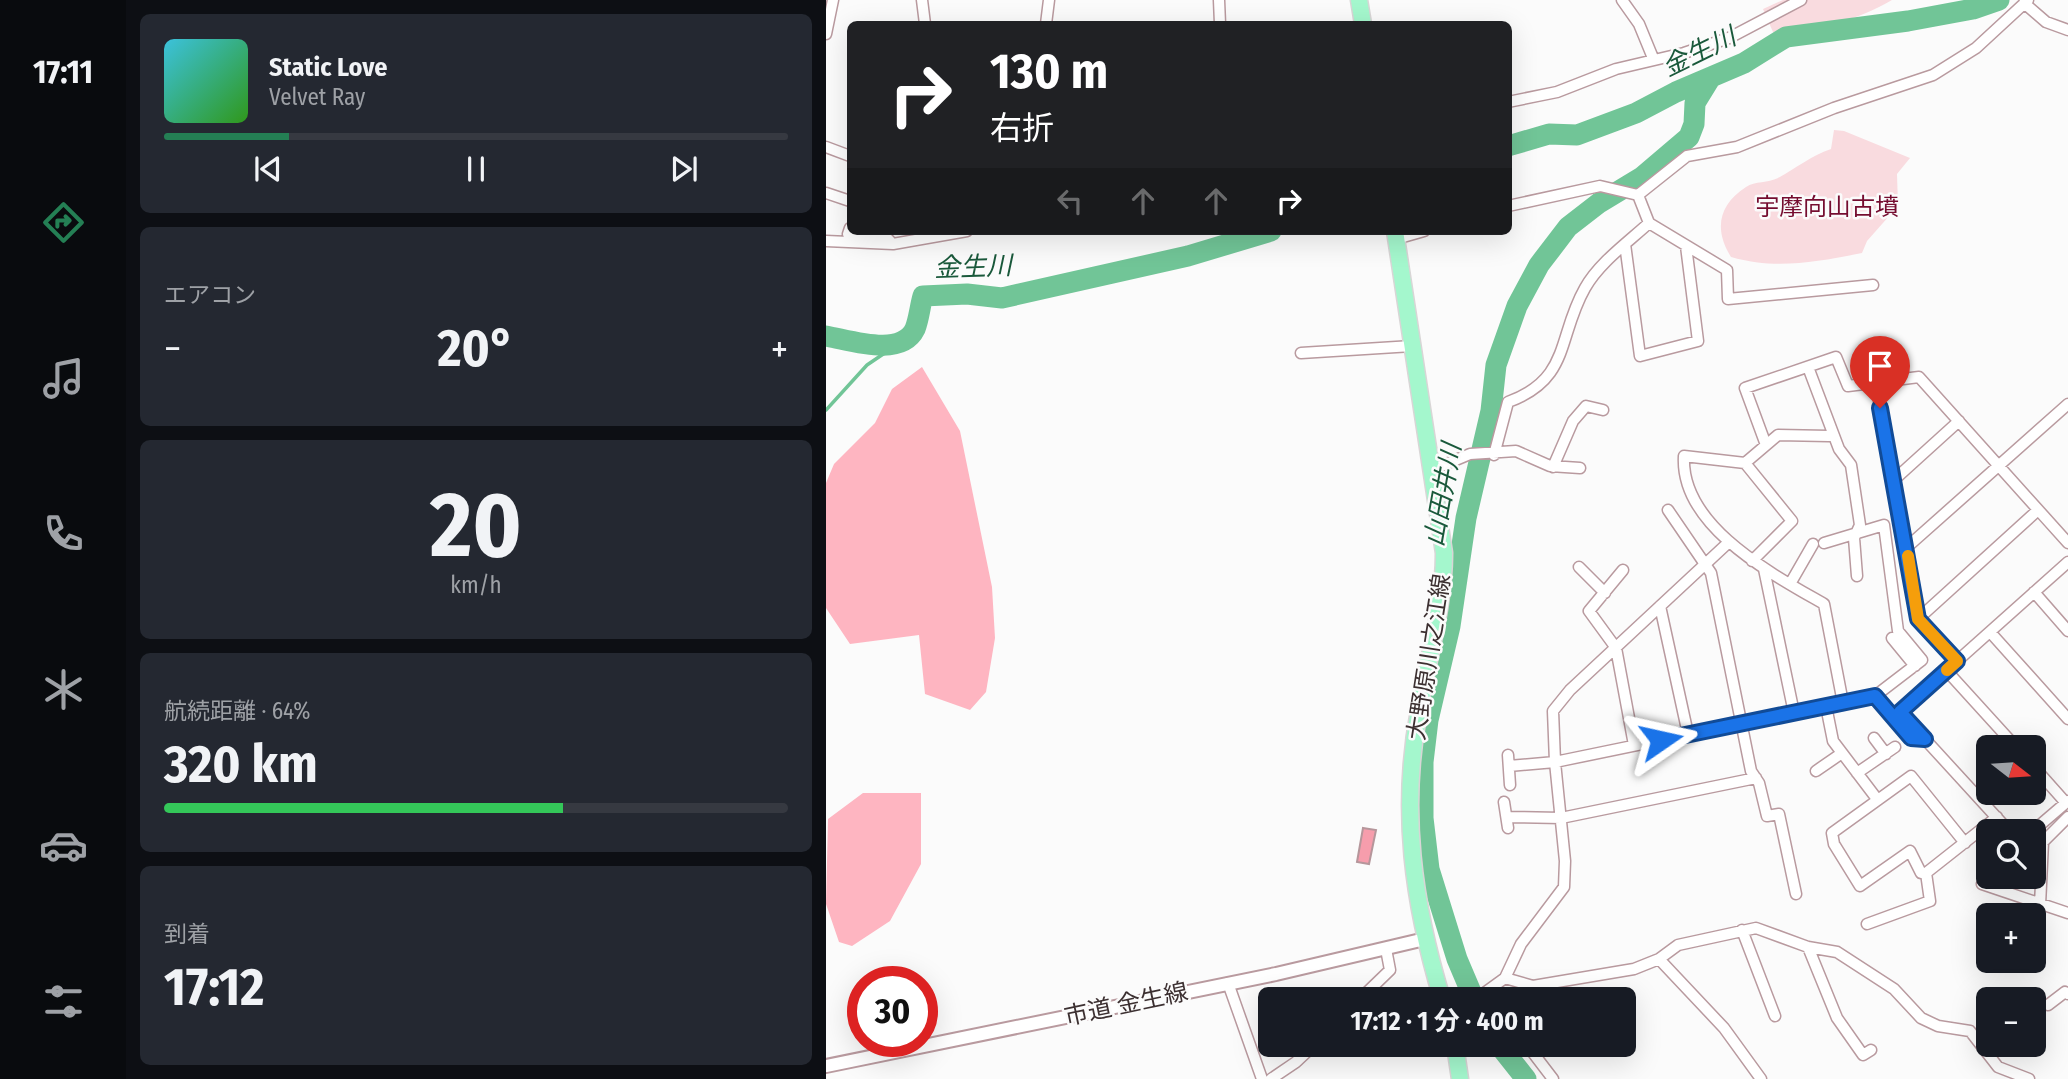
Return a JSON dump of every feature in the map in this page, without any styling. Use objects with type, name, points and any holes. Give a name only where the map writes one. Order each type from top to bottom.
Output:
[{"type":"main road","points":[[1359,0],[1362,21]]},
{"type":"main road","name":"大野原川之江線","points":[[1395,235],[1432,470],[1444,574],[1412,760],[1412,864],[1425,939],[1439,987]]},
{"type":"main road","points":[[1457,1057],[1460,1079]]},
{"type":"street","points":[[826,34],[833,0]]},
{"type":"street","points":[[922,0],[925,21]]},
{"type":"street","points":[[1046,21],[1049,0]]},
{"type":"street","points":[[1219,0],[1220,21]]},
{"type":"street","points":[[1622,0],[1639,24],[1653,58]]},
{"type":"street","points":[[1512,101],[1557,92],[1653,58],[1684,53],[1729,38],[1801,0]]},
{"type":"street","points":[[1639,195],[1687,156],[1737,147],[1834,108],[1933,75],[1976,48],[2026,1],[2046,22],[2068,30]]},
{"type":"street","points":[[826,147],[847,155]]},
{"type":"street","points":[[1512,205],[1600,186],[1639,195]]},
{"type":"street","points":[[826,193],[847,200]]},
{"type":"street","points":[[1639,195],[1649,223],[1727,270],[1728,299],[1872,285]]},
{"type":"street","points":[[1494,455],[1508,402],[1528,394],[1551,375],[1585,288],[1625,244],[1649,223]]},
{"type":"street","points":[[858,235],[887,238],[893,244]]},
{"type":"street","points":[[826,241],[893,244],[933,235]]},
{"type":"street","points":[[1625,244],[1640,356],[1698,341],[1686,246]]},
{"type":"street","points":[[1301,353],[1412,345]]},
{"type":"street","points":[[1766,446],[1745,388],[1836,357],[1848,386],[1919,377],[2068,543]]},
{"type":"street","points":[[1808,367],[1839,449],[1851,465],[1860,525],[1856,534],[1857,576]]},
{"type":"street","points":[[1876,384],[1895,478],[1918,619],[1957,661]]},
{"type":"street","points":[[1906,548],[2068,404]]},
{"type":"street","points":[[1553,467],[1573,421],[1586,407],[1603,410]]},
{"type":"street","points":[[1895,478],[1959,421]]},
{"type":"street","points":[[1745,463],[1778,435],[1829,436]]},
{"type":"street","points":[[1432,470],[1470,454],[1516,452],[1553,467],[1580,468]]},
{"type":"street","points":[[1752,561],[1792,521],[1745,463],[1684,456],[1683,475],[1695,502],[1729,542],[1752,561],[1764,569],[1824,604],[1843,703]]},
{"type":"street","points":[[1668,510],[1711,573],[1751,771],[1756,778],[1767,816],[1779,814],[1796,894]]},
{"type":"street","points":[[1918,619],[2038,510]]},
{"type":"street","points":[[1510,785],[1508,760],[1555,762],[1875,696],[1923,660],[1898,631],[1884,525],[1819,544],[1790,584]]},
{"type":"street","points":[[1495,987],[1505,978],[1521,944],[1564,887],[1553,711],[1570,690],[1729,542]]},
{"type":"street","points":[[1965,843],[1911,776],[1832,833],[1834,844],[1860,886],[1910,851],[1921,873],[1926,873],[1965,843],[1997,817],[1900,712],[2068,562]]},
{"type":"street","points":[[1579,567],[1605,593]]},
{"type":"street","points":[[1764,569],[1794,713]]},
{"type":"street","points":[[1623,570],[1589,611],[1616,648],[1634,745]]},
{"type":"street","points":[[2034,592],[2068,631]]},
{"type":"street","points":[[1660,606],[1688,734]]},
{"type":"street","points":[[1990,632],[2068,719]]},
{"type":"street","points":[[1892,638],[1915,666]]},
{"type":"street","points":[[1946,670],[2004,735]]},
{"type":"street","points":[[1875,696],[1911,738],[1925,739]]},
{"type":"street","points":[[1826,706],[1833,741],[1877,799]]},
{"type":"street","points":[[1874,738],[1886,754]]},
{"type":"street","points":[[1857,773],[1895,747]]},
{"type":"street","points":[[1816,771],[1842,753]]},
{"type":"street","points":[[1507,817],[1561,818],[1756,778]]},
{"type":"street","points":[[2046,780],[2067,802],[2046,820]]},
{"type":"street","points":[[1504,803],[1508,828]]},
{"type":"street","points":[[2040,903],[2043,842],[2068,817]]},
{"type":"street","points":[[1867,924],[1930,901],[1926,873]]},
{"type":"street","points":[[1996,889],[2034,903]]},
{"type":"street","points":[[2046,907],[2068,913]]},
{"type":"street","points":[[1505,978],[1533,986],[1634,970],[1659,959],[1678,945],[1756,928],[1808,947],[1837,952],[1894,989],[1921,1018],[1938,1026],[1970,1031],[1998,1068],[2029,1079]]},
{"type":"street","points":[[1742,930],[1775,1017]]},
{"type":"street","name":"市道 金生線","points":[[826,1066],[1425,939]]},
{"type":"street","points":[[1808,947],[1834,1009],[1863,1055],[1871,1050]]},
{"type":"street","points":[[1372,987],[1390,970],[1386,949]]},
{"type":"street","points":[[1659,959],[1724,1028],[1761,1079]]},
{"type":"street","points":[[1761,981],[1772,977]]},
{"type":"street","points":[[1227,983],[1262,1079]]},
{"type":"street","points":[[2048,1005],[2065,992],[2068,994]]},
{"type":"street","points":[[1834,1009],[1845,1005]]},
{"type":"street","points":[[1271,1079],[1301,1057]]},
{"type":"street","points":[[1536,1057],[1553,1079]]},
{"type":"green space","points":[[1783,0],[1892,0],[1849,19],[1804,29],[1773,32],[1763,9]]},
{"type":"green space","name":"宇摩向山古墳","points":[[1834,130],[1844,131],[1910,158],[1897,174],[1898,206],[1867,241],[1862,253],[1812,262],[1780,264],[1731,257],[1721,228],[1724,210],[1729,202],[1750,185],[1778,178],[1831,149]]},
{"type":"shaded area","points":[[922,367],[960,431],[992,587],[995,638],[986,692],[970,710],[925,694],[919,635],[850,644],[826,608],[826,483],[834,464],[875,423],[892,389]]},
{"type":"shaded area","points":[[863,793],[921,793],[921,864],[890,921],[852,946],[839,942],[826,904],[828,819]]},
{"type":"building","points":[[1363,828],[1376,830],[1369,864],[1357,862]]},
{"type":"waterway","name":"金生川","points":[[1512,145],[1549,134],[1577,135],[1636,113],[1676,92],[1744,63],[1786,37],[1908,21],[1973,9],[1999,0]]},
{"type":"waterway","name":"山田井川","points":[[1469,987],[1457,959],[1429,869],[1423,818],[1423,762],[1428,720],[1450,626],[1466,518],[1491,411],[1496,365],[1517,306],[1539,265],[1568,227],[1599,203],[1642,177],[1689,137],[1694,124],[1695,103],[1711,77]]},
{"type":"waterway","name":"金生川","points":[[826,336],[874,345],[899,343],[908,338],[915,329],[923,296],[967,294],[1002,298],[1188,256],[1258,235]]},
{"type":"waterway","points":[[826,410],[867,365],[901,342]]},
{"type":"waterway","name":"山田井川","points":[[1509,1057],[1526,1079]]},
{"type":"slow traffic","points":[[1908,556],[1918,619],[1957,661],[1947,670]]},
{"type":"route","points":[[1661,740],[1875,696],[1911,738],[1925,739],[1900,712],[1957,661],[1918,619],[1895,478],[1880,408]]}]
